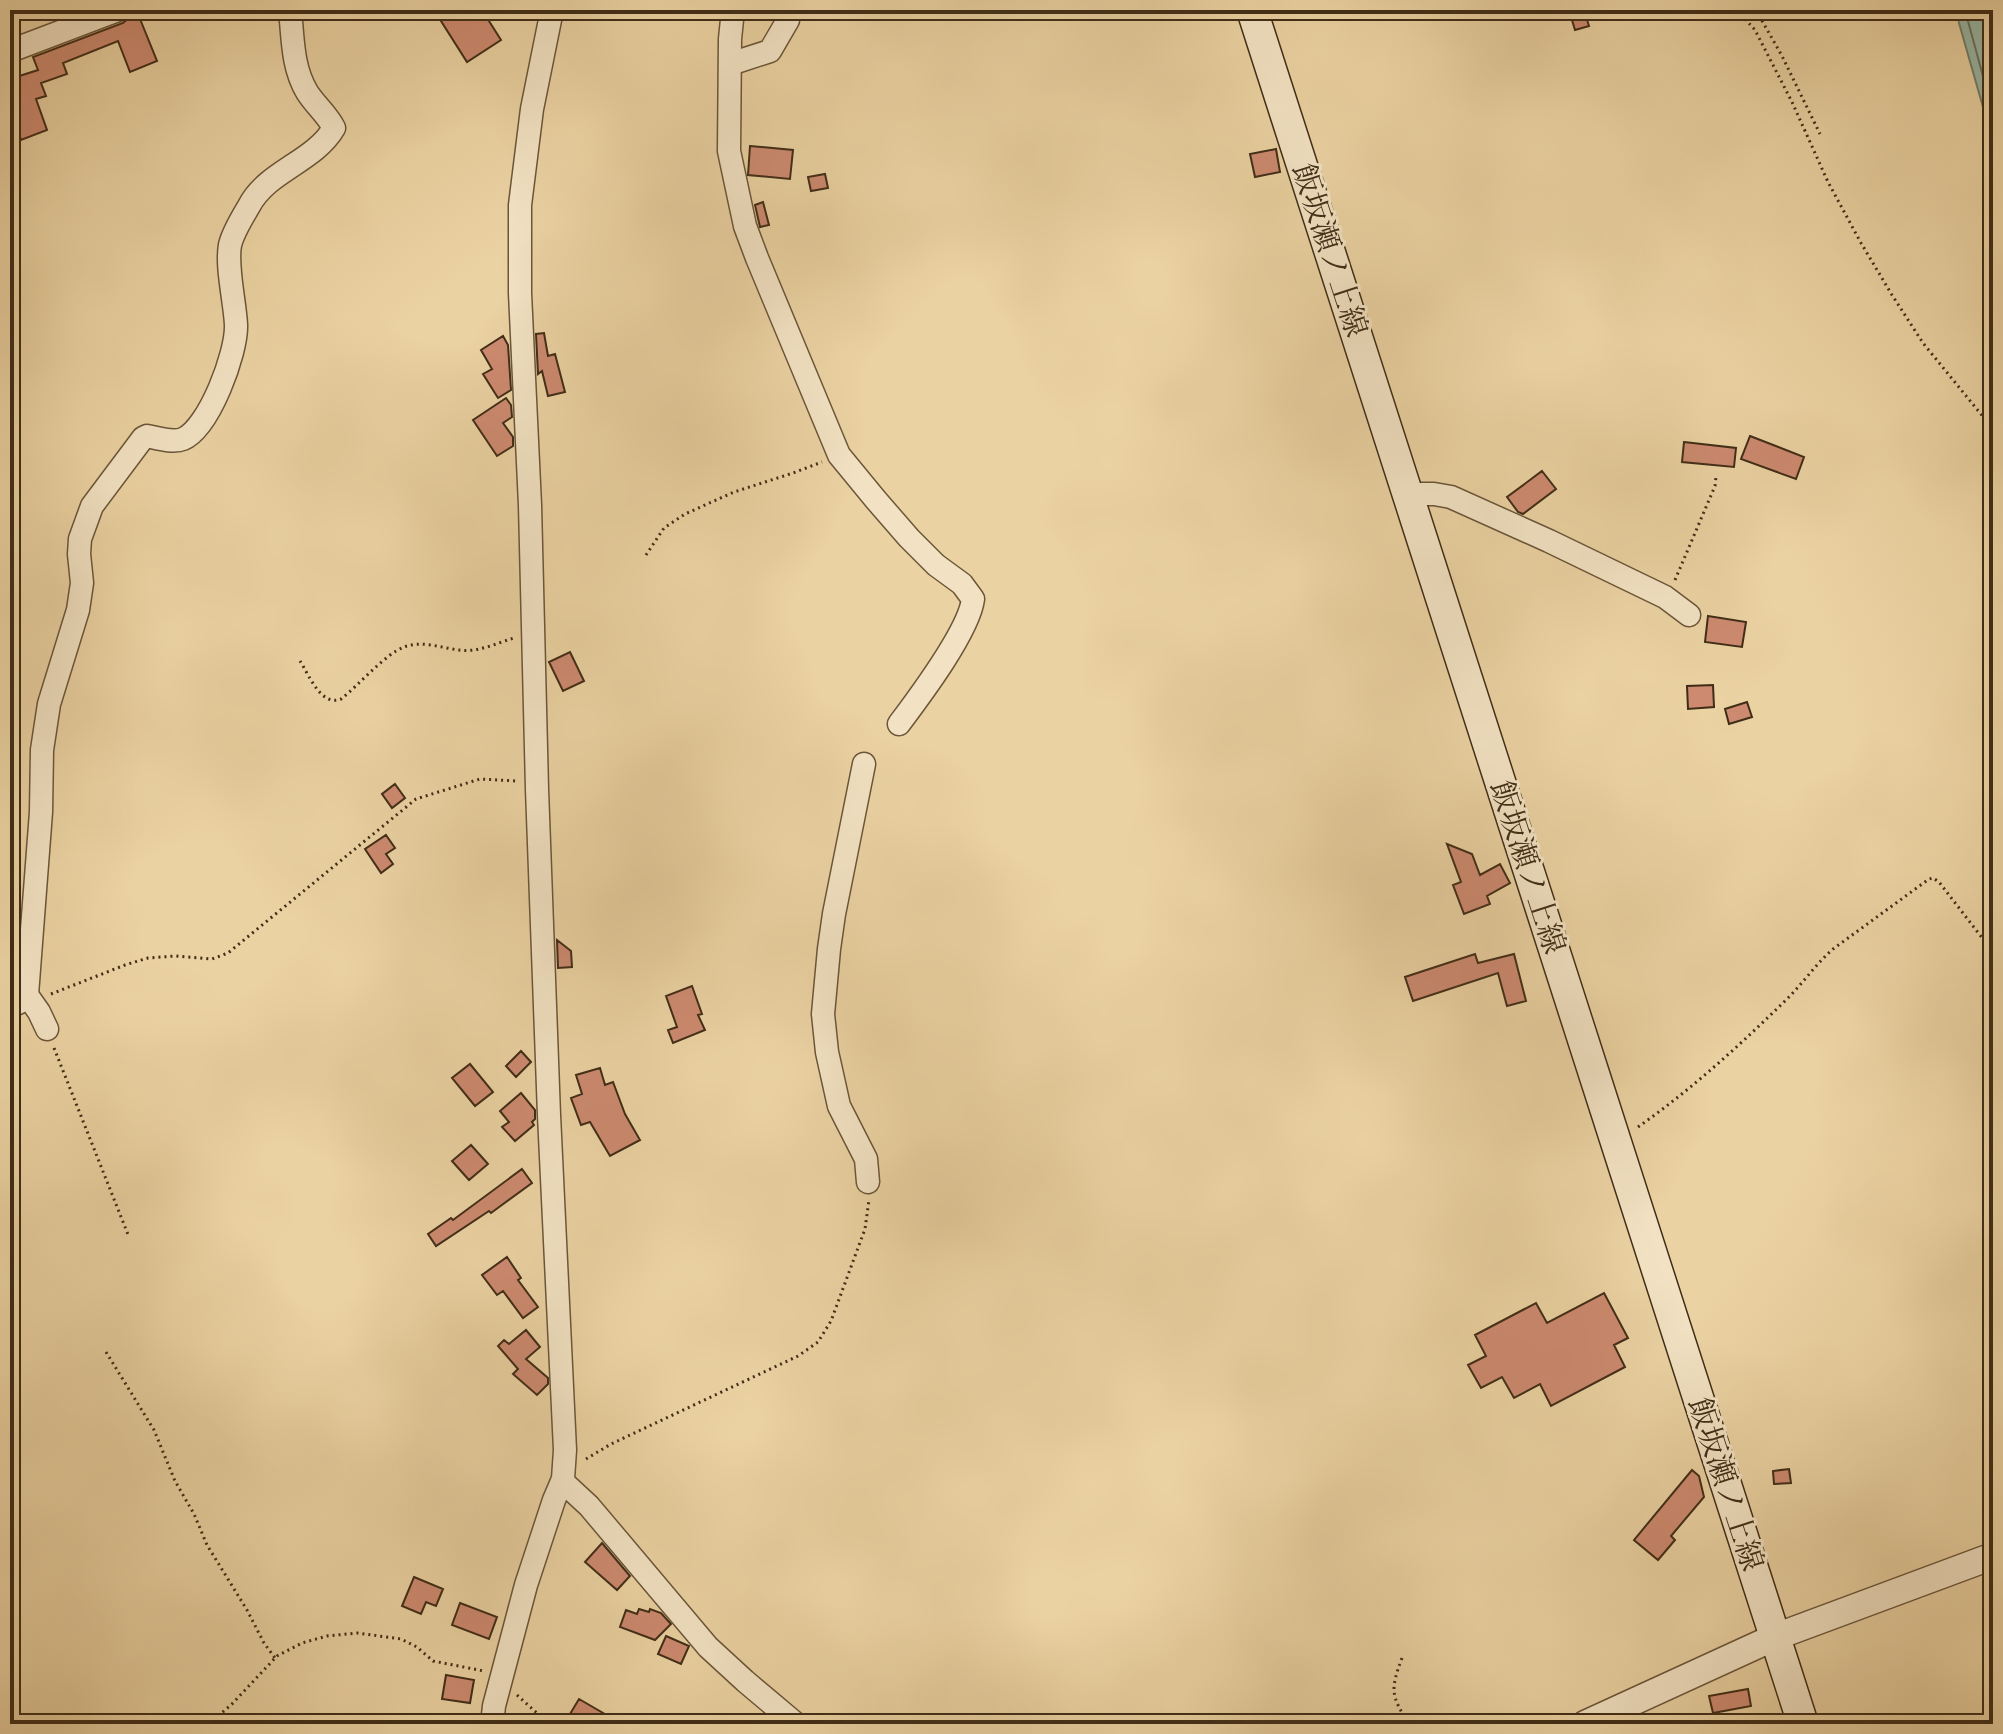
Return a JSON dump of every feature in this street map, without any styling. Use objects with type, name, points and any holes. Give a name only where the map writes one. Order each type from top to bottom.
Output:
[{"type":"main road","name":"飯坂瀬ノ上線","points":[[1252,10],[1803,1724]]},
{"type":"street","points":[[10,51],[118,10]]},
{"type":"street","points":[[47,1029],[25,1004],[41,812],[42,750],[49,704],[78,610],[82,583],[80,539],[92,506],[143,438],[179,441],[192,434],[201,423],[232,358],[236,330],[230,245],[251,202],[271,181],[319,147],[334,128],[306,91],[298,72],[292,49],[290,10]]},
{"type":"street","points":[[492,1724],[526,1585],[563,1474],[565,1450],[549,1115],[530,505],[520,293],[520,205],[532,109],[552,10]]},
{"type":"street","points":[[733,10],[729,151],[745,226],[839,455],[909,538],[936,565],[962,584],[973,599],[960,633],[899,724]]},
{"type":"street","points":[[730,64],[770,51],[788,20],[789,10]]},
{"type":"street","points":[[1408,494],[1451,497],[1667,598],[1689,615]]},
{"type":"street","points":[[864,764],[834,914],[823,1014],[827,1052],[839,1106],[866,1159],[868,1182]]},
{"type":"street","points":[[563,1474],[708,1647],[796,1724]]},
{"type":"street","points":[[1585,1724],[1775,1637],[1993,1556]]},
{"type":"path","points":[[1737,10],[1755,30],[1828,182],[1892,295],[1923,343],[1993,429]]},
{"type":"path","points":[[1756,10],[1820,134]]},
{"type":"path","points":[[646,555],[664,528],[685,514],[734,492],[839,455]]},
{"type":"path","points":[[1667,598],[1715,486],[1716,477]]},
{"type":"path","points":[[300,661],[324,696],[335,702],[403,648],[423,645],[472,650],[533,634]]},
{"type":"path","points":[[25,1004],[148,958],[175,956],[212,959],[228,953],[416,799],[480,779],[537,782]]},
{"type":"path","points":[[1616,1140],[1705,1077],[1795,991],[1823,957],[1929,879],[1939,882],[1993,952]]},
{"type":"path","points":[[47,1029],[129,1237]]},
{"type":"path","points":[[563,1474],[611,1444],[798,1356],[818,1342],[831,1321],[865,1229],[868,1182]]},
{"type":"path","points":[[106,1352],[154,1430],[207,1545],[275,1658]]},
{"type":"path","points":[[209,1724],[275,1658],[311,1640],[357,1633],[401,1639],[417,1647],[433,1661],[501,1680],[549,1724]]},
{"type":"path","points":[[1402,1658],[1393,1690],[1396,1703],[1409,1724]]},
{"type":"water","points":[[1957,10],[1993,10],[1993,142],[1959,23]]},
{"type":"building","points":[[434,10],[482,10],[501,40],[467,62]]},
{"type":"building","points":[[1569,10],[1584,10],[1589,26],[1575,30]]},
{"type":"building","points":[[138,14],[157,61],[130,72],[118,41],[63,63],[67,74],[41,83],[46,96],[36,99],[47,130],[21,140],[13,116],[16,115],[10,98],[10,79],[38,70],[33,57],[123,23]]},
{"type":"building","points":[[750,146],[793,150],[790,179],[748,175]]},
{"type":"building","points":[[1276,149],[1280,172],[1255,177],[1250,154]]},
{"type":"building","points":[[825,174],[828,188],[811,191],[808,177]]},
{"type":"building","points":[[763,202],[769,225],[760,227],[755,205]]},
{"type":"building","points":[[544,333],[548,356],[555,354],[565,392],[548,396],[542,371],[538,374],[536,334]]},
{"type":"building","points":[[503,336],[508,345],[511,390],[498,398],[483,374],[492,369],[481,350]]},
{"type":"building","points":[[506,398],[511,405],[512,417],[503,423],[513,437],[513,446],[497,456],[473,420]]},
{"type":"building","points":[[1750,436],[1804,457],[1796,479],[1741,459]]},
{"type":"building","points":[[1684,442],[1736,448],[1734,467],[1682,462]]},
{"type":"building","points":[[1542,471],[1556,489],[1523,514],[1518,512],[1507,497]]},
{"type":"building","points":[[1708,616],[1746,622],[1742,647],[1705,642]]},
{"type":"building","points":[[570,652],[584,681],[563,691],[549,662]]},
{"type":"building","points":[[1713,685],[1714,707],[1688,709],[1687,686]]},
{"type":"building","points":[[1747,702],[1752,717],[1729,724],[1725,709]]},
{"type":"building","points":[[395,784],[405,798],[392,808],[382,794]]},
{"type":"building","points":[[386,835],[395,848],[386,854],[393,864],[381,873],[365,849]]},
{"type":"building","points":[[1447,844],[1472,854],[1480,875],[1500,864],[1510,883],[1487,896],[1490,904],[1464,914],[1453,885],[1461,882]]},
{"type":"building","points":[[557,940],[571,951],[572,967],[558,968]]},
{"type":"building","points":[[1475,954],[1478,963],[1514,954],[1526,1001],[1507,1006],[1498,973],[1413,1001],[1405,977]]},
{"type":"building","points":[[692,986],[702,1014],[698,1015],[705,1030],[673,1043],[668,1030],[677,1027],[666,996]]},
{"type":"building","points":[[521,1051],[531,1062],[516,1077],[506,1066]]},
{"type":"building","points":[[470,1064],[493,1092],[475,1106],[452,1078]]},
{"type":"building","points":[[600,1068],[605,1085],[613,1082],[625,1114],[640,1140],[610,1156],[590,1122],[581,1125],[571,1098],[582,1094],[576,1075]]},
{"type":"building","points":[[521,1093],[535,1110],[535,1119],[532,1122],[534,1125],[515,1141],[502,1127],[509,1122],[500,1111]]},
{"type":"building","points":[[471,1145],[488,1164],[469,1180],[452,1161]]},
{"type":"building","points":[[522,1169],[532,1183],[491,1213],[489,1211],[436,1246],[428,1234],[451,1218],[453,1220]]},
{"type":"building","points":[[507,1257],[521,1278],[518,1280],[538,1307],[523,1318],[503,1291],[497,1295],[482,1275]]},
{"type":"building","points":[[1604,1293],[1628,1338],[1614,1345],[1625,1367],[1551,1406],[1540,1384],[1514,1398],[1502,1377],[1481,1388],[1468,1365],[1486,1356],[1475,1335],[1536,1303],[1547,1323]]},
{"type":"building","points":[[526,1330],[540,1347],[526,1359],[548,1378],[548,1384],[537,1395],[513,1374],[518,1369],[498,1346],[504,1340],[509,1344]]},
{"type":"building","points":[[1789,1469],[1791,1483],[1774,1484],[1773,1471]]},
{"type":"building","points":[[1692,1470],[1699,1476],[1704,1497],[1671,1536],[1675,1540],[1658,1560],[1634,1540]]},
{"type":"building","points":[[602,1543],[630,1576],[617,1590],[585,1562]]},
{"type":"building","points":[[414,1577],[443,1589],[436,1606],[426,1602],[421,1614],[402,1606]]},
{"type":"building","points":[[460,1603],[497,1617],[489,1639],[452,1625]]},
{"type":"building","points":[[639,1609],[661,1613],[671,1624],[655,1640],[620,1627],[626,1610],[637,1614]]},
{"type":"building","points":[[666,1636],[689,1646],[681,1664],[658,1654]]},
{"type":"building","points":[[446,1675],[474,1680],[470,1703],[442,1699]]},
{"type":"building","points":[[1748,1689],[1751,1706],[1713,1713],[1709,1696]]},
{"type":"building","points":[[579,1699],[622,1724],[564,1724]]}]
